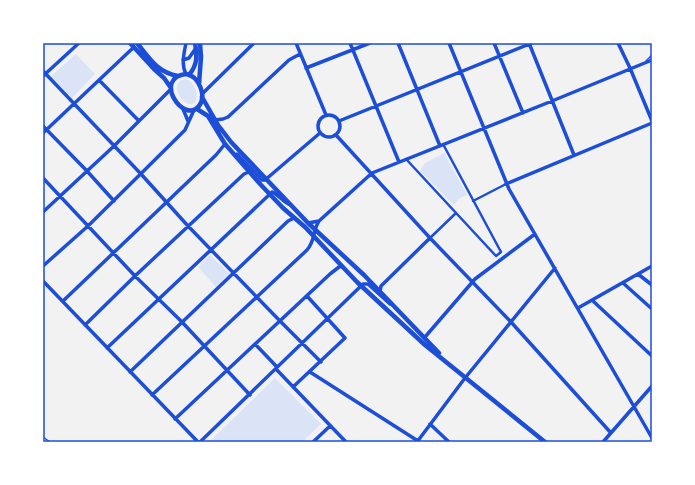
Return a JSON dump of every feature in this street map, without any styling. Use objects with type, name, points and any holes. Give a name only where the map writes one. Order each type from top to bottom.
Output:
[{"type":"street","points":[[79,43],[44,74],[75,104],[211,250],[321,362]]},
{"type":"street","points":[[130,43],[136,45],[160,70],[167,74],[178,76],[188,74],[195,66],[197,60],[196,46]]},
{"type":"street","points":[[186,43],[183,68],[188,74],[195,78],[199,84]]},
{"type":"street","points":[[200,43],[201,57],[199,84],[202,96],[223,133],[308,223],[395,306],[447,362]]},
{"type":"street","points":[[43,266],[88,226],[185,130],[195,110],[201,103],[202,96],[207,88],[254,43]]},
{"type":"street","points":[[296,43],[326,115]]},
{"type":"street","points":[[350,43],[399,162]]},
{"type":"street","points":[[306,68],[370,43]]},
{"type":"street","points":[[398,43],[441,145],[501,252],[496,256],[406,159]]},
{"type":"street","points":[[449,43],[485,128],[506,184],[652,438]]},
{"type":"street","points":[[494,43],[523,113]]},
{"type":"street","points":[[339,121],[530,43],[574,155]]},
{"type":"street","points":[[473,201],[506,184],[652,122],[618,43]]},
{"type":"street","points":[[45,132],[136,45]]},
{"type":"street","points":[[136,45],[154,69],[164,78],[188,122]]},
{"type":"street","points":[[184,60],[189,58],[196,46]]},
{"type":"street","points":[[215,120],[228,117],[289,60],[300,54]]},
{"type":"street","points":[[152,395],[307,250],[315,236],[315,229],[319,221],[372,173],[652,60]]},
{"type":"street","points":[[43,212],[114,146],[171,89],[173,81],[178,76]]},
{"type":"street","points":[[99,80],[139,121]]},
{"type":"street","points":[[182,109],[189,111],[195,110],[208,116],[225,144],[249,172],[294,218],[300,221],[315,236],[361,286],[425,345],[545,442]]},
{"type":"street","points":[[326,115],[334,116],[339,121],[340,127],[336,135],[328,137],[318,129],[319,122],[326,115]]},
{"type":"street","points":[[43,126],[45,132],[87,171],[114,201]]},
{"type":"street","points":[[225,144],[237,154],[262,180],[266,180],[320,132]]},
{"type":"street","points":[[336,135],[430,238],[511,322],[611,433]]},
{"type":"street","points":[[63,301],[216,155],[225,144]]},
{"type":"street","points":[[85,325],[188,226],[244,174],[249,172]]},
{"type":"street","points":[[43,178],[250,395]]},
{"type":"street","points":[[107,348],[272,192],[275,193],[284,203],[292,206]]},
{"type":"street","points":[[380,292],[381,286],[456,213]]},
{"type":"street","points":[[130,372],[288,221],[294,218]]},
{"type":"street","points":[[308,223],[319,221]]},
{"type":"street","points":[[425,337],[475,279],[535,234]]},
{"type":"street","points":[[175,419],[226,370],[342,266]]},
{"type":"street","points":[[578,308],[593,301],[652,266]]},
{"type":"street","points":[[310,372],[417,441],[465,378],[555,268]]},
{"type":"street","points":[[638,274],[652,285]]},
{"type":"street","points":[[43,281],[175,419],[199,442],[250,395],[361,286],[366,283],[368,284],[386,301],[395,306]]},
{"type":"street","points":[[623,283],[652,309]]},
{"type":"street","points":[[293,387],[344,340],[344,336],[307,296]]},
{"type":"street","points":[[593,301],[652,356]]},
{"type":"street","points":[[255,344],[293,387],[346,442]]},
{"type":"street","points":[[603,442],[652,386]]},
{"type":"street","points":[[430,424],[449,442]]},
{"type":"street","points":[[313,442],[330,426]]},
{"type":"lane","points":[[645,63],[652,55]]},
{"type":"lane","points":[[43,437],[50,442]]},
{"type":"shaded area","points":[[76,54],[95,74],[72,98],[51,76]]},
{"type":"shaded area","points":[[186,79],[191,82],[196,90],[197,97],[193,104],[189,104],[184,101],[177,92],[177,86],[180,82]]},
{"type":"shaded area","points":[[444,153],[467,195],[460,198],[454,205],[420,171],[425,163]]},
{"type":"shaded area","points":[[210,255],[230,274],[216,287],[198,267]]},
{"type":"shaded area","points":[[275,378],[321,424],[302,442],[209,442]]}]
